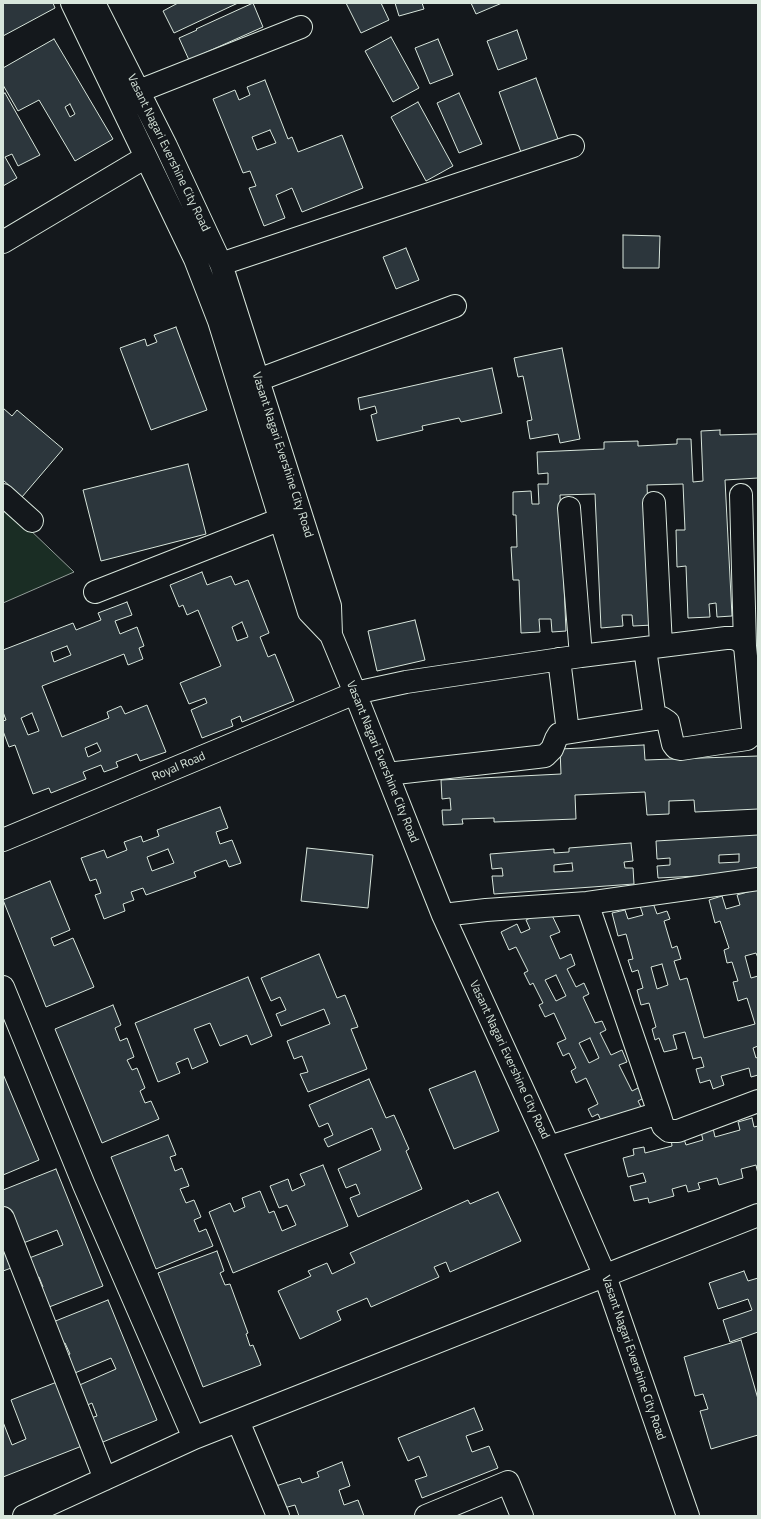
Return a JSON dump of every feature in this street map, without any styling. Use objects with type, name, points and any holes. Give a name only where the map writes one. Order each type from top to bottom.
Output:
[{"type":"street","points":[[72,3],[195,259],[219,321],[309,612],[331,635]]},
{"type":"street","name":"Vasant Nagari Evershine City Road","points":[[94,3],[166,146],[221,264],[330,606],[331,635],[388,774],[443,915],[606,1276],[688,1516]]},
{"type":"street","points":[[139,91],[301,27]]},
{"type":"street","points":[[221,264],[573,146]]},
{"type":"street","points":[[3,242],[146,158]]},
{"type":"street","points":[[258,380],[455,306]]},
{"type":"street","points":[[3,495],[32,521]]},
{"type":"street","points":[[388,774],[545,756],[552,749],[559,734],[662,718],[668,722],[673,744],[676,748],[681,749],[747,739],[751,737],[753,734],[753,728],[745,646],[741,495]]},
{"type":"street","points":[[654,503],[653,648],[655,719]]},
{"type":"street","points":[[570,508],[581,656]]},
{"type":"street","points":[[95,592],[281,519]]},
{"type":"street","name":"Royal Road","points":[[3,840],[355,693],[406,682],[559,659],[726,638],[739,640],[745,646]]},
{"type":"street","points":[[559,659],[568,732]]},
{"type":"street","points":[[443,915],[486,910],[587,903],[758,879]]},
{"type":"street","points":[[587,903],[663,1126],[669,1131],[678,1131],[758,1101]]},
{"type":"street","points":[[3,986],[84,1185],[194,1438]]},
{"type":"street","points":[[549,1147],[658,1113]]},
{"type":"street","points":[[24,1516],[194,1438],[758,1215]]},
{"type":"street","points":[[3,1218],[105,1479]]},
{"type":"street","points":[[238,1421],[278,1516]]},
{"type":"street","points":[[426,1516],[508,1482],[522,1516]]},
{"type":"green space","points":[[3,504],[74,572],[3,603]]},
{"type":"building","points":[[3,3],[53,3],[55,8],[3,36]]},
{"type":"building","points":[[178,3],[238,3],[174,33],[163,11]]},
{"type":"building","points":[[253,3],[263,27],[189,60],[179,38]]},
{"type":"building","points":[[346,3],[381,3],[389,20],[361,33]]},
{"type":"building","points":[[395,3],[422,3],[424,9],[399,16]]},
{"type":"building","points":[[471,3],[502,3],[476,14]]},
{"type":"building","points":[[517,30],[527,59],[498,70],[487,41]]},
{"type":"building","points":[[391,37],[419,88],[393,102],[365,51]]},
{"type":"building","points":[[54,39],[113,139],[75,161],[39,100],[18,111],[3,85],[3,68]],"holes":[[[70,104],[75,114],[70,117],[65,107]]]},
{"type":"building","points":[[438,39],[453,75],[430,84],[415,48]]},
{"type":"building","points":[[536,78],[559,142],[522,155],[499,92]]},
{"type":"building","points":[[265,80],[288,139],[292,137],[298,152],[342,135],[363,188],[302,212],[292,188],[276,195],[285,218],[264,226],[249,188],[256,186],[250,171],[243,173],[213,99],[235,90],[239,100],[250,95],[247,87]],"holes":[[[270,130],[276,143],[257,150],[252,137]]]},
{"type":"building","points":[[5,93],[40,155],[18,166],[12,154],[5,157],[17,178],[3,186],[3,94]]},
{"type":"building","points":[[459,93],[482,144],[459,153],[437,103]]},
{"type":"building","points":[[418,102],[453,166],[426,181],[391,117]]},
{"type":"building","points":[[623,235],[660,236],[659,268],[623,268]]},
{"type":"building","points":[[406,248],[419,280],[396,289],[383,257]]},
{"type":"building","points":[[176,327],[207,410],[151,430],[120,348],[145,339],[147,346],[157,342],[154,335]]},
{"type":"building","points":[[562,348],[580,439],[560,443],[558,434],[530,439],[527,421],[532,420],[523,376],[518,377],[514,358]]},
{"type":"building","points":[[492,368],[502,413],[461,422],[459,418],[422,426],[423,430],[377,441],[371,415],[377,413],[375,406],[360,410],[358,398]]},
{"type":"building","points":[[3,408],[12,416],[17,410],[63,449],[22,497],[3,480]]},
{"type":"building","points":[[720,430],[720,435],[758,434],[758,478],[725,480],[732,616],[717,617],[716,603],[709,604],[710,617],[688,618],[686,566],[677,567],[676,530],[685,530],[683,484],[647,485],[653,625],[633,626],[632,615],[622,615],[623,626],[601,628],[595,494],[560,495],[566,631],[552,632],[551,619],[539,619],[540,632],[521,633],[519,580],[513,580],[511,547],[517,547],[516,515],[513,515],[513,492],[531,491],[532,504],[539,504],[538,484],[548,484],[548,473],[538,474],[537,452],[604,449],[604,442],[638,441],[638,446],[677,444],[677,439],[691,439],[693,482],[703,481],[701,431]]},
{"type":"building","points":[[188,464],[206,534],[101,561],[83,490]]},
{"type":"building","points":[[202,572],[207,585],[231,576],[235,585],[248,580],[269,633],[260,637],[268,657],[275,654],[294,701],[242,722],[240,716],[231,720],[233,726],[202,738],[191,710],[207,703],[205,698],[189,704],[180,683],[221,666],[198,610],[187,615],[183,605],[179,607],[170,585]],"holes":[[[242,622],[248,637],[237,641],[232,627]]]},
{"type":"building","points":[[127,602],[132,615],[115,621],[120,634],[137,627],[144,646],[139,648],[143,659],[128,665],[124,654],[42,686],[62,737],[109,718],[107,712],[121,706],[125,714],[147,705],[166,752],[140,761],[137,754],[116,762],[118,767],[104,772],[101,765],[83,772],[86,779],[51,793],[49,788],[33,794],[15,745],[9,747],[3,731],[3,721],[6,720],[3,712],[3,650],[73,623],[76,630],[101,620],[98,613]],"holes":[[[67,646],[71,655],[54,662],[51,652]],[[32,713],[39,731],[28,735],[21,718]],[[97,743],[101,751],[88,757],[85,748]]]},
{"type":"building","points":[[415,620],[425,660],[377,671],[368,631]]},
{"type":"building","points":[[644,745],[645,760],[758,756],[758,809],[695,812],[694,800],[669,801],[669,814],[647,815],[645,792],[575,795],[576,819],[494,822],[494,818],[462,819],[463,824],[443,825],[442,810],[451,810],[450,798],[442,799],[441,780],[561,774],[560,749]]},
{"type":"building","points":[[220,807],[228,828],[216,832],[220,844],[232,840],[241,863],[229,867],[226,860],[194,872],[196,877],[146,895],[143,888],[131,892],[134,900],[123,904],[125,911],[104,919],[95,895],[101,893],[96,879],[90,881],[81,858],[104,850],[107,858],[127,850],[124,842],[141,836],[143,842],[159,836],[157,830]],"holes":[[[168,849],[174,863],[152,871],[147,857]]]},
{"type":"building","points":[[758,835],[758,873],[658,878],[657,866],[670,865],[670,858],[657,859],[656,841]],"holes":[[[739,854],[739,862],[719,863],[719,855]]]},
{"type":"building","points":[[631,843],[633,861],[624,862],[625,868],[633,868],[634,884],[494,894],[492,876],[503,876],[502,868],[492,869],[490,854],[554,849],[554,853],[569,852],[569,848]],"holes":[[[572,863],[573,871],[554,872],[554,865]]]},
{"type":"building","points":[[307,848],[373,855],[368,908],[301,901]]},
{"type":"building","points":[[50,881],[70,930],[51,938],[54,946],[73,938],[94,987],[46,1007],[3,900]]},
{"type":"building","points":[[758,889],[758,958],[756,953],[745,956],[751,978],[758,976],[758,1046],[753,1048],[756,1058],[758,1057],[758,1075],[751,1077],[749,1068],[721,1076],[724,1085],[713,1089],[710,1080],[700,1083],[696,1069],[704,1067],[701,1057],[693,1059],[685,1032],[673,1035],[677,1049],[664,1052],[659,1038],[655,1040],[652,1029],[656,1027],[649,1003],[641,1005],[637,990],[643,988],[638,970],[632,972],[628,960],[633,959],[626,934],[618,936],[612,913],[625,910],[628,919],[643,915],[640,906],[653,903],[657,914],[667,911],[670,919],[664,921],[672,948],[677,946],[681,959],[674,961],[680,980],[687,978],[704,1038],[755,1024],[747,998],[738,1001],[733,982],[738,981],[732,962],[727,963],[724,950],[729,948],[720,921],[715,923],[709,900],[722,896],[726,909],[740,905],[737,895]],"holes":[[[662,964],[668,985],[657,989],[651,967]]]},
{"type":"building","points":[[549,909],[560,932],[550,936],[560,959],[571,954],[575,965],[567,969],[576,987],[584,983],[589,994],[583,997],[595,1023],[602,1021],[606,1030],[600,1033],[611,1055],[622,1050],[627,1062],[619,1065],[632,1091],[640,1087],[644,1098],[638,1101],[643,1111],[605,1129],[598,1114],[592,1117],[588,1109],[598,1104],[586,1078],[576,1083],[571,1071],[576,1068],[569,1053],[563,1056],[557,1043],[566,1039],[554,1013],[545,1017],[539,1005],[543,1003],[533,983],[530,985],[524,973],[528,971],[516,947],[509,950],[501,932],[517,924],[521,933],[530,929],[526,920]],"holes":[[[556,975],[566,996],[556,1001],[545,980]],[[590,1038],[599,1058],[589,1063],[579,1043]]]},
{"type":"building","points":[[319,954],[337,998],[345,995],[358,1027],[351,1029],[367,1069],[308,1092],[300,1074],[308,1072],[302,1056],[294,1059],[287,1041],[330,1024],[324,1009],[281,1026],[276,1014],[286,1010],[280,997],[271,1001],[261,978]]},
{"type":"building","points":[[248,977],[272,1036],[251,1045],[247,1035],[220,1046],[210,1023],[194,1029],[208,1062],[192,1069],[188,1058],[176,1063],[180,1073],[158,1082],[135,1023]]},
{"type":"building","points":[[113,1005],[121,1025],[115,1028],[120,1041],[127,1038],[134,1057],[127,1060],[132,1070],[137,1068],[145,1088],[140,1091],[145,1103],[151,1101],[159,1119],[102,1143],[55,1029]]},
{"type":"building","points":[[475,1071],[499,1131],[454,1149],[429,1089]]},
{"type":"building","points":[[3,1074],[39,1160],[3,1175]]},
{"type":"building","points":[[369,1079],[386,1118],[394,1115],[409,1149],[406,1151],[422,1189],[358,1217],[350,1198],[360,1194],[356,1184],[346,1188],[338,1169],[381,1150],[372,1128],[328,1147],[324,1139],[333,1135],[328,1123],[319,1127],[309,1105]]},
{"type":"building","points":[[752,1118],[754,1127],[758,1126],[758,1174],[756,1165],[741,1169],[743,1178],[719,1185],[717,1178],[698,1183],[700,1189],[688,1192],[686,1185],[672,1189],[674,1196],[649,1203],[648,1198],[634,1201],[630,1186],[646,1182],[643,1173],[628,1177],[623,1158],[634,1155],[633,1149],[644,1147],[645,1153],[672,1146],[671,1139],[683,1136],[686,1145],[703,1140],[701,1132],[713,1128],[715,1137],[740,1130],[738,1122]]},
{"type":"building","points":[[168,1135],[176,1155],[170,1157],[175,1171],[182,1168],[189,1186],[180,1189],[186,1203],[194,1200],[201,1217],[194,1220],[199,1232],[206,1229],[213,1246],[156,1269],[111,1157]]},
{"type":"building","points":[[323,1165],[348,1226],[233,1273],[209,1212],[230,1203],[234,1212],[245,1207],[242,1198],[260,1191],[269,1213],[274,1211],[282,1231],[296,1225],[287,1205],[279,1208],[270,1186],[288,1179],[292,1191],[305,1185],[300,1174]]},
{"type":"building","points":[[56,1169],[103,1286],[44,1309],[36,1290],[43,1287],[39,1277],[32,1280],[24,1260],[63,1245],[57,1230],[18,1245],[3,1208],[3,1190]]},
{"type":"building","points":[[498,1192],[521,1241],[450,1272],[446,1262],[434,1267],[439,1277],[371,1307],[367,1298],[337,1311],[341,1320],[300,1339],[278,1291],[311,1276],[308,1271],[327,1263],[332,1274],[355,1263],[350,1253],[468,1200],[470,1204]]},
{"type":"building","points":[[3,1239],[14,1267],[3,1271]]},
{"type":"building","points":[[217,1251],[224,1271],[220,1273],[225,1285],[230,1284],[248,1333],[246,1334],[250,1346],[253,1345],[261,1365],[203,1387],[158,1273]]},
{"type":"building","points":[[744,1271],[748,1281],[758,1278],[758,1332],[730,1342],[723,1320],[752,1310],[748,1299],[718,1309],[709,1283]]},
{"type":"building","points":[[108,1300],[157,1420],[98,1444],[88,1419],[97,1416],[92,1403],[83,1407],[75,1387],[116,1369],[111,1358],[70,1375],[63,1358],[70,1354],[65,1343],[58,1346],[48,1324]]},
{"type":"building","points":[[741,1340],[758,1399],[758,1435],[711,1449],[700,1411],[708,1409],[703,1394],[695,1396],[684,1357]]},
{"type":"building","points":[[62,1380],[87,1444],[3,1477],[3,1422],[12,1445],[26,1439],[11,1400]]},
{"type":"building","points":[[474,1408],[483,1430],[466,1436],[472,1452],[489,1446],[498,1468],[422,1498],[415,1480],[427,1476],[419,1456],[408,1461],[398,1438]]},
{"type":"building","points":[[342,1462],[350,1486],[339,1490],[344,1505],[358,1500],[364,1516],[299,1516],[295,1505],[284,1508],[276,1486],[300,1478],[302,1483],[319,1477],[317,1472]]}]
